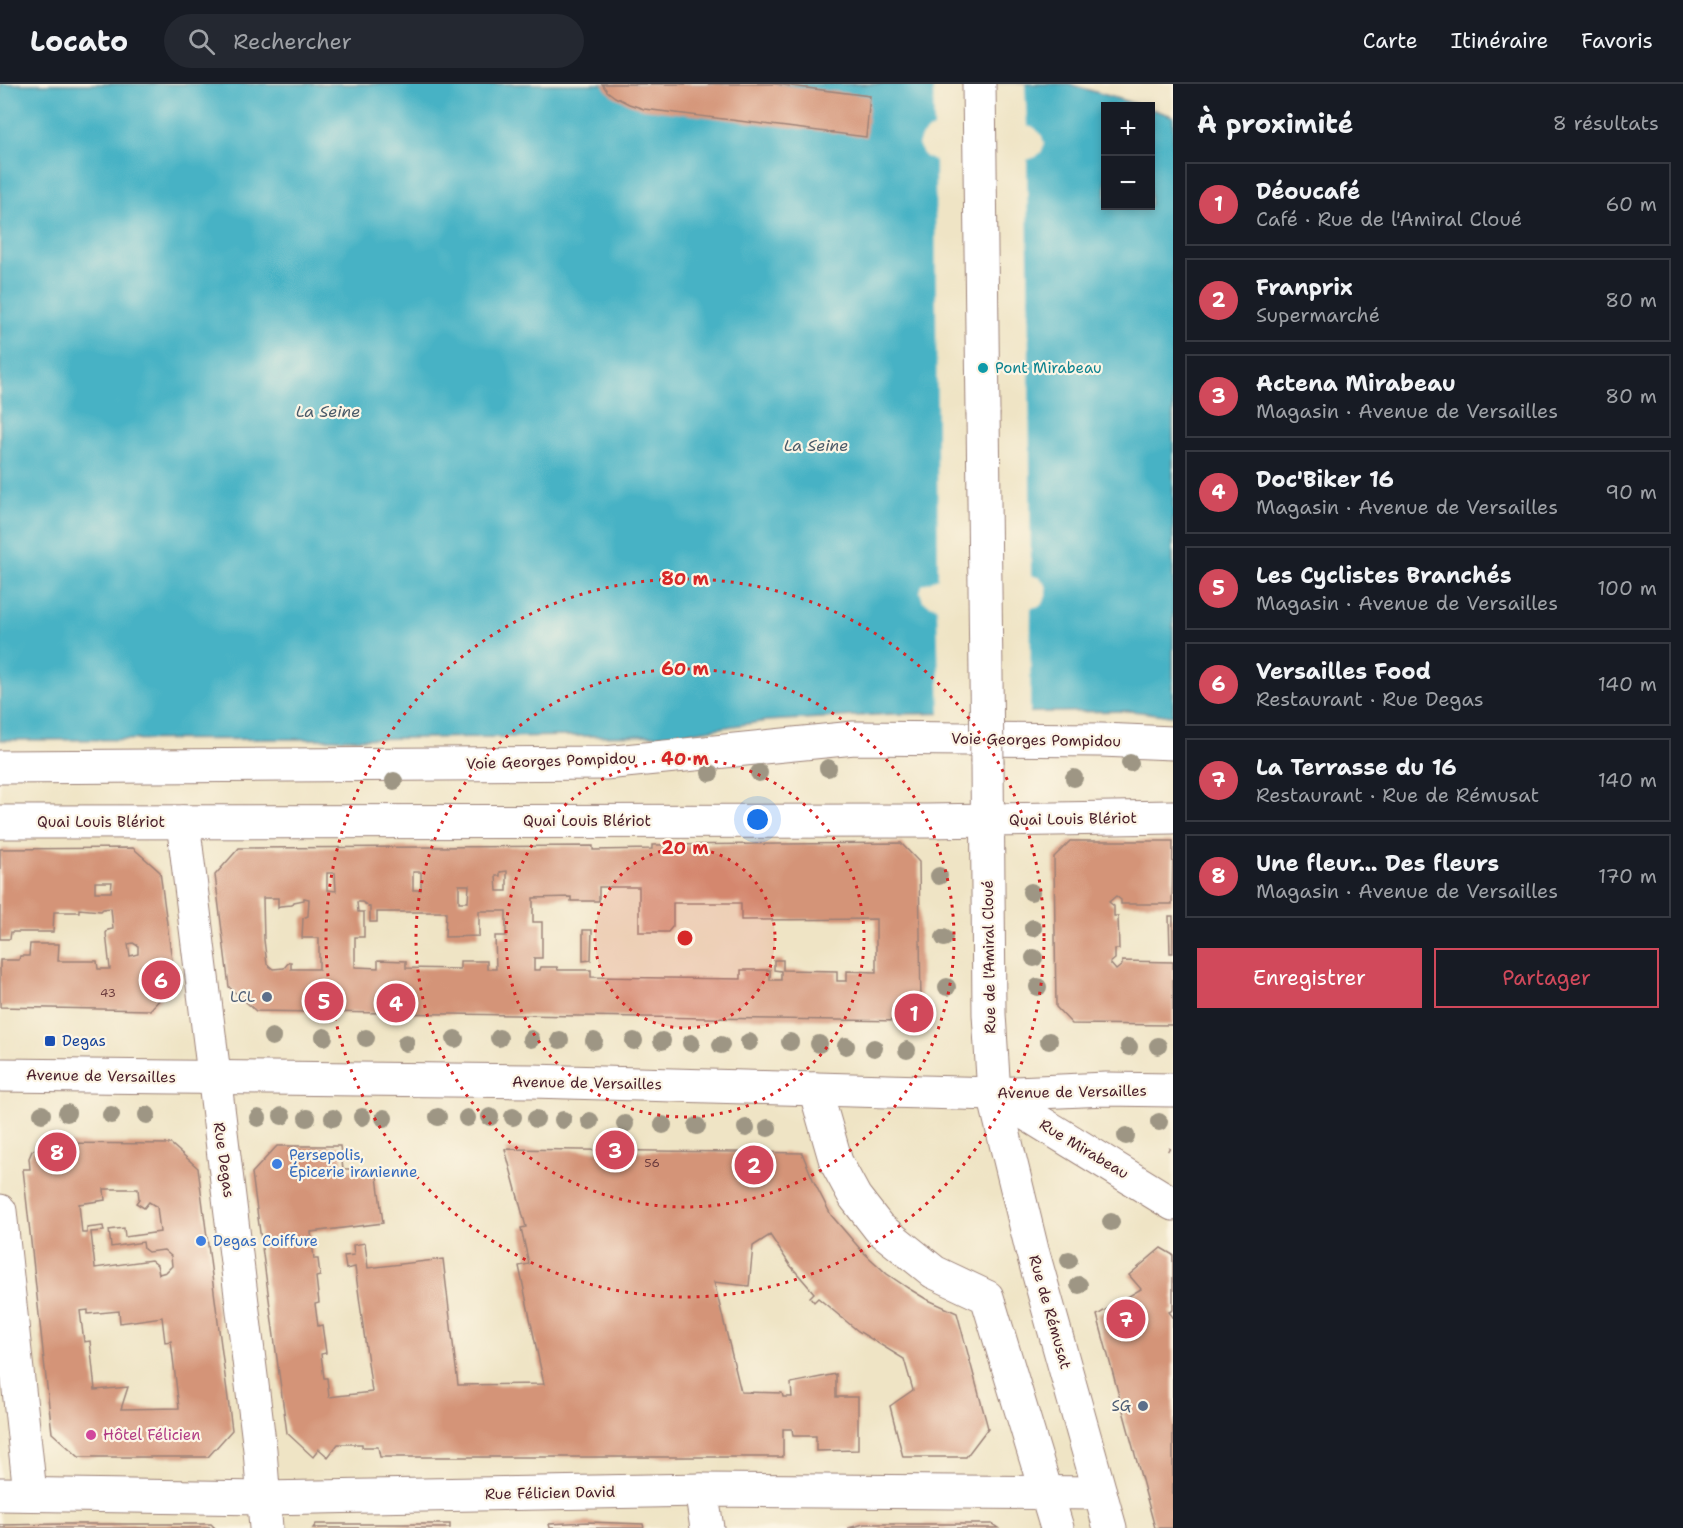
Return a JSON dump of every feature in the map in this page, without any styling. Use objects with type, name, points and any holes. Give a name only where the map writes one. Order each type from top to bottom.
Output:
[{"type":"street","points":[[979,84],[987,820]]},
{"type":"street","name":"Voie Georges Pompidou","points":[[0,767],[605,763],[854,738],[1101,740],[1173,743]]},
{"type":"street","name":"Quai Louis Blériot","points":[[0,822],[987,820],[1173,817]]},
{"type":"street","name":"Rue de l'Amiral Cloué","points":[[987,820],[989,1014],[994,1094]]},
{"type":"street","name":"Rue Degas","points":[[183,822],[260,1450],[265,1513]]},
{"type":"street","name":"Avenue de Versailles","points":[[0,1075],[532,1081],[994,1094],[1106,1089],[1173,1090]]},
{"type":"street","points":[[815,1089],[836,1162],[855,1197],[879,1228],[934,1272],[987,1297],[1058,1528]]},
{"type":"street","name":"Rue Mirabeau","points":[[994,1094],[1173,1204]]},
{"type":"street","name":"Rue de Rémusat","points":[[994,1094],[1032,1250],[1110,1528]]},
{"type":"street","points":[[1,1223],[15,1494]]},
{"type":"street","points":[[701,1490],[708,1528]]},
{"type":"street","name":"Rue Félicien David","points":[[15,1494],[265,1513],[701,1490],[1100,1493]]},
{"type":"path","points":[[1168,1149],[1173,1152]]},
{"type":"water","name":"La Seine","points":[[0,84],[1069,84],[1129,102],[1101,102],[1101,210],[1155,210],[1155,110],[1173,116],[1173,716],[1132,711],[892,714],[767,721],[672,735],[0,740]]},
{"type":"pier","name":"Pont Mirabeau","points":[[933,84],[1025,84],[1027,126],[1035,128],[1042,136],[1044,143],[1042,151],[1036,157],[1027,160],[1031,575],[1040,578],[1046,585],[1047,592],[1040,606],[1031,608],[1030,716],[940,717],[937,607],[923,601],[920,592],[922,585],[938,578],[935,161],[925,157],[918,145],[921,137],[934,128]]},
{"type":"building","points":[[602,84],[775,84],[870,96],[866,137],[644,109],[615,97]]},
{"type":"building","points":[[1070,841],[1173,841],[1172,904],[1121,904],[1121,900],[1116,896],[1109,902],[1114,906],[1114,916],[1118,916],[1119,949],[1115,949],[1115,959],[1110,963],[1116,970],[1122,965],[1122,961],[1173,962],[1173,1025],[1072,1024],[1056,1007],[1054,857]]},
{"type":"building","points":[[901,843],[919,862],[921,1006],[905,1021],[256,1011],[229,987],[215,875],[239,848],[593,846],[593,850],[652,849],[652,845]],"holes":[[[507,871],[507,891],[497,891],[496,876],[500,876],[500,872]],[[413,872],[421,872],[421,890],[413,890]],[[327,873],[335,873],[336,891],[327,890]],[[459,885],[469,885],[468,902],[459,902]],[[599,887],[639,887],[639,932],[668,932],[673,926],[673,903],[741,903],[741,920],[876,919],[876,972],[847,971],[847,981],[837,981],[837,971],[783,970],[783,960],[774,960],[774,970],[781,971],[781,980],[770,980],[770,970],[741,970],[741,979],[591,977],[591,970],[558,970],[557,967],[541,967],[540,970],[534,970],[534,958],[542,958],[542,922],[533,922],[533,898],[571,897],[571,901],[599,901]],[[263,898],[278,898],[278,908],[292,905],[304,898],[309,899],[308,916],[303,918],[302,938],[319,938],[319,969],[291,969],[291,962],[284,968],[273,969],[267,964]],[[357,902],[370,907],[370,922],[377,922],[377,912],[446,912],[445,937],[479,936],[479,911],[506,911],[506,936],[495,936],[496,969],[487,969],[487,961],[460,961],[460,969],[406,968],[406,961],[378,960],[378,968],[355,967],[355,937],[364,937],[364,912],[358,912]]]},
{"type":"building","points":[[133,848],[160,872],[175,983],[150,1010],[0,1007],[0,960],[19,960],[20,956],[29,956],[30,944],[59,944],[58,961],[97,961],[98,969],[110,969],[106,933],[113,929],[111,908],[101,911],[79,909],[79,912],[54,912],[53,932],[11,932],[10,939],[0,939],[0,849]],"holes":[[[95,882],[112,882],[111,892],[95,892]],[[133,943],[138,946],[138,954],[130,956],[128,944]]]},
{"type":"building","points":[[1169,916],[1173,916],[1173,953],[1170,953]]},
{"type":"building","points":[[583,930],[592,930],[591,960],[583,961]]},
{"type":"building","points":[[48,1143],[171,1144],[198,1168],[232,1430],[208,1457],[79,1457],[52,1433],[23,1169],[30,1169],[29,1158],[32,1151]],"holes":[[[104,1189],[138,1189],[139,1199],[136,1203],[144,1208],[149,1202],[157,1207],[160,1232],[125,1237],[124,1228],[109,1230],[111,1247],[143,1242],[144,1249],[148,1252],[164,1250],[171,1256],[172,1266],[166,1272],[159,1274],[157,1265],[151,1260],[95,1268],[91,1232],[104,1231],[103,1226],[87,1228],[87,1233],[82,1233],[79,1204],[105,1200]],[[88,1310],[88,1314],[119,1311],[120,1323],[162,1317],[165,1342],[171,1341],[179,1408],[121,1409],[128,1387],[95,1390],[90,1341],[84,1342],[80,1311]]]},
{"type":"building","points":[[277,1146],[340,1146],[343,1169],[376,1169],[383,1223],[311,1232],[314,1259],[318,1259],[320,1276],[316,1277],[319,1303],[315,1304],[318,1326],[322,1325],[326,1353],[321,1354],[329,1397],[372,1392],[355,1267],[346,1269],[344,1256],[354,1255],[353,1245],[365,1243],[368,1268],[443,1259],[458,1385],[544,1384],[519,1266],[529,1264],[521,1228],[526,1227],[505,1149],[802,1153],[831,1215],[861,1250],[887,1274],[908,1288],[957,1313],[988,1428],[966,1457],[903,1457],[890,1406],[913,1390],[904,1359],[858,1331],[818,1298],[814,1302],[810,1297],[814,1293],[790,1265],[770,1235],[753,1246],[749,1286],[714,1282],[741,1392],[782,1393],[783,1397],[792,1397],[791,1383],[836,1374],[836,1397],[858,1397],[858,1450],[816,1451],[816,1436],[793,1436],[792,1429],[783,1429],[783,1457],[380,1457],[378,1447],[338,1444],[328,1457],[319,1449],[313,1457],[287,1433],[252,1173]]},
{"type":"building","points":[[1161,1248],[1173,1255],[1173,1310],[1169,1312],[1173,1317],[1173,1528],[1155,1528],[1097,1315],[1141,1289],[1129,1275]]},
{"type":"building","points":[[588,1522],[643,1524],[644,1528],[550,1528],[549,1524]]},
{"type":"building","points":[[211,1524],[215,1528],[0,1528],[0,1525]]},
{"type":"building","points":[[316,1524],[450,1524],[450,1528],[313,1528]]},
{"type":"building","points":[[864,1524],[992,1524],[998,1528],[848,1528]]},
{"type":"place","name":"Pont Mirabeau","points":[[983,368]]},
{"type":"place","name":"Versailles Food","points":[[161,980]]},
{"type":"place","name":"LCL","points":[[267,997]]},
{"type":"place","name":"Les Cyclistes Branchés","points":[[324,1001]]},
{"type":"place","name":"Doc'Biker 16","points":[[396,1003]]},
{"type":"place","name":"Déoucafé","points":[[914,1013]]},
{"type":"place","name":"Degas","points":[[50,1041]]},
{"type":"place","name":"Actena Mirabeau","points":[[615,1150]]},
{"type":"place","name":"Une fleur... Des fleurs","points":[[57,1152]]},
{"type":"place","name":"Persepolis, Épicerie iranienne","points":[[277,1164]]},
{"type":"place","name":"Franprix","points":[[754,1165]]},
{"type":"place","name":"Degas Coiffure","points":[[201,1241]]},
{"type":"place","name":"La Terrasse du 16","points":[[1126,1319]]},
{"type":"place","name":"SG","points":[[1143,1406]]},
{"type":"place","name":"Hôtel Félicien","points":[[91,1435]]}]
